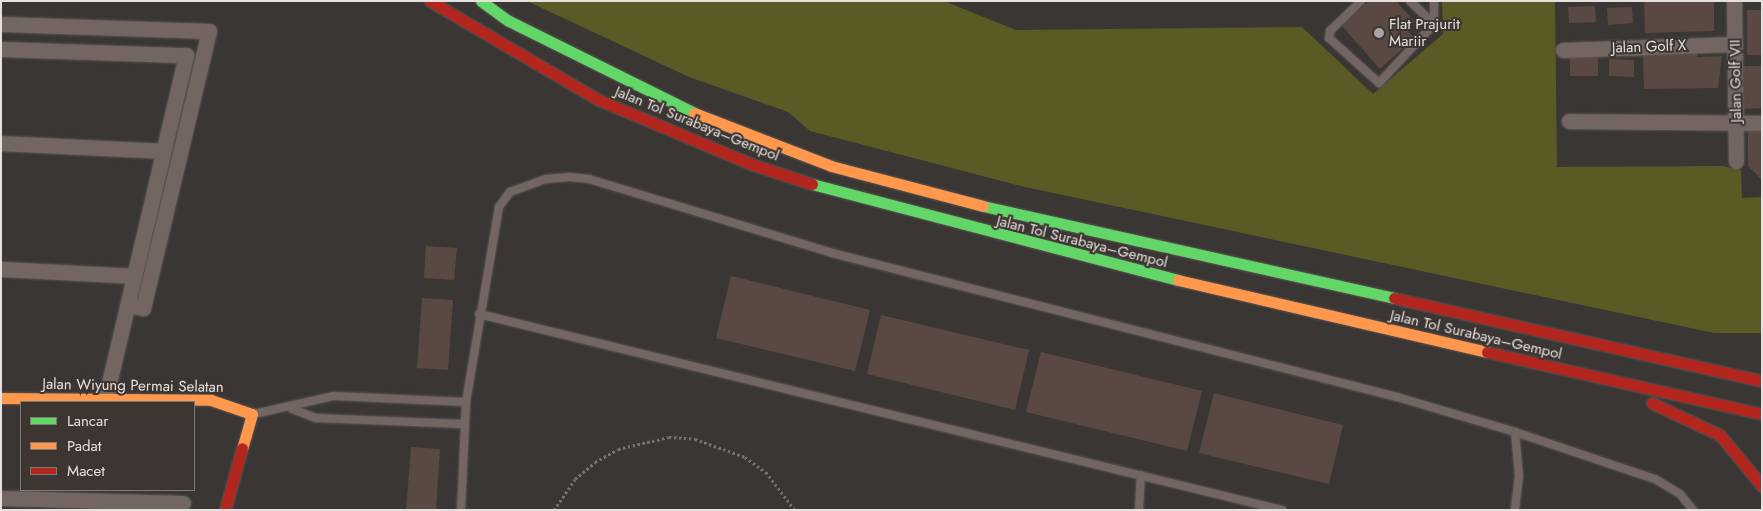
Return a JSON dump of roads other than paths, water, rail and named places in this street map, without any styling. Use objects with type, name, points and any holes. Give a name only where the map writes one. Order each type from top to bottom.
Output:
[{"type":"main road","name":"Jalan Tol Surabaya–Gempol","points":[[430,1],[495,44],[598,100],[793,179],[975,231],[1514,360],[1762,414]]},
{"type":"main road","name":"Jalan Tol Surabaya–Gempol","points":[[481,1],[509,21],[687,110],[831,166],[909,189],[1762,381]]},
{"type":"main road","points":[[1570,339],[1709,365],[1753,365]]},
{"type":"main road","points":[[1514,360],[1673,409],[1720,435],[1762,486]]},
{"type":"main road","name":"Jalan Wiyung Permai Selatan","points":[[1,398],[41,401],[105,399],[211,400],[231,403],[252,414]]},
{"type":"main road","points":[[225,510],[252,414]]},
{"type":"street","name":"Jalan Golf VII","points":[[1734,1],[1738,123],[1736,161]]},
{"type":"street","points":[[1,24],[210,31],[143,308],[127,305]]},
{"type":"street","name":"Jalan Golf X","points":[[1562,50],[1735,44]]},
{"type":"street","points":[[1,49],[183,52],[186,57],[105,399]]},
{"type":"street","points":[[1569,121],[1762,123]]},
{"type":"street","points":[[1,143],[163,151]]},
{"type":"street","points":[[1,269],[133,276]]},
{"type":"street","points":[[1,498],[183,503]]},
{"type":"lane","points":[[1361,1],[1330,30],[1329,38],[1376,83],[1383,82],[1434,24],[1434,1]]},
{"type":"lane","points":[[1410,1],[1434,24]]},
{"type":"lane","points":[[461,510],[463,424],[479,314],[502,198],[546,179],[589,179],[832,253],[1231,353],[1515,432],[1655,480],[1680,494],[1693,510]]},
{"type":"lane","points":[[479,314],[1281,510]]},
{"type":"lane","points":[[252,414],[292,409],[311,398],[334,396],[466,402]]},
{"type":"lane","points":[[292,409],[316,418],[463,424]]},
{"type":"lane","points":[[1515,432],[1519,467],[1515,510]]},
{"type":"lane","points":[[1140,475],[1140,510]]},
{"type":"place","name":"Flat Prajurit Mariir","points":[[1379,33]]}]
